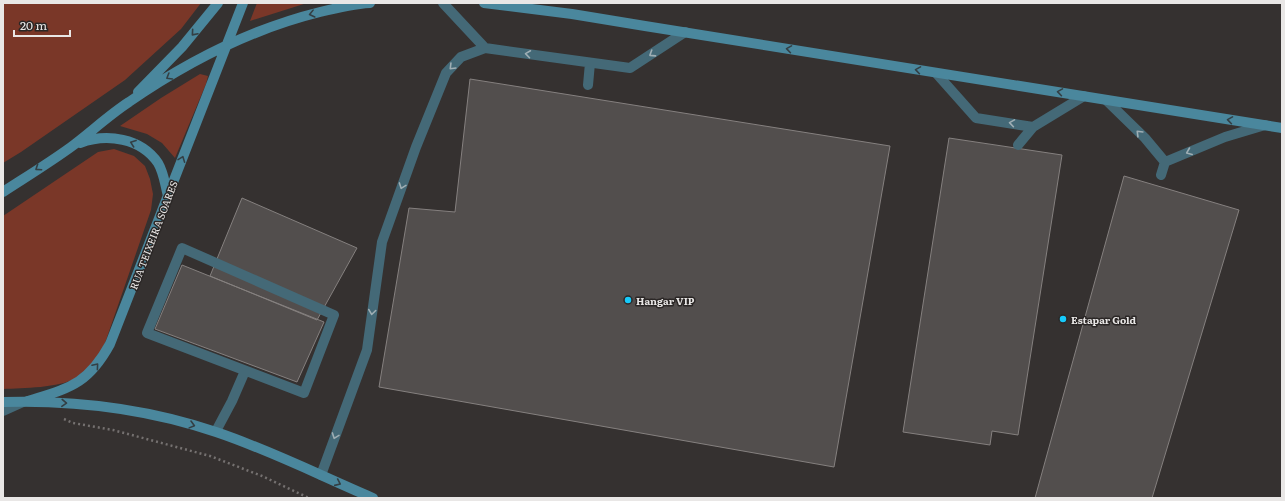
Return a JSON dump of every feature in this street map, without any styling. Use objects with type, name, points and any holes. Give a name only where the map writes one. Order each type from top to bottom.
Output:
[{"type":"main road","points":[[128,102],[182,47],[218,3]]},
{"type":"main road","name":"RUA TEIXEIRA SOARES","points":[[25,402],[69,388],[83,380],[96,368],[104,355],[110,344],[243,3]]},
{"type":"main road","points":[[3,192],[71,147],[128,102],[197,60],[227,44],[303,16],[331,9],[370,3]]},
{"type":"main road","points":[[484,3],[565,13],[1282,128]]},
{"type":"main road","points":[[71,147],[90,140],[107,138],[124,140],[139,145],[151,154],[159,165],[168,196]]},
{"type":"main road","points":[[3,402],[79,404],[113,408],[150,415],[216,431],[267,450],[368,497]]},
{"type":"street","points":[[443,3],[486,48]]},
{"type":"street","points":[[321,475],[367,350],[382,242],[416,147],[446,73],[462,57],[486,48],[630,68],[685,32]]},
{"type":"street","points":[[588,85],[590,63]]},
{"type":"street","points":[[936,73],[976,118],[1033,127]]},
{"type":"street","points":[[1018,145],[1033,127],[1084,96]]},
{"type":"street","points":[[1106,100],[1144,138],[1165,162]]},
{"type":"street","points":[[1160,175],[1165,162],[1225,138],[1265,125]]},
{"type":"street","points":[[182,248],[334,315],[304,393],[245,371],[147,333],[182,248]]},
{"type":"street","points":[[216,431],[232,401],[245,371]]},
{"type":"street","name":"RUA TEIXEIRA SOARES","points":[[3,411],[25,402]]},
{"type":"path","points":[[60,417],[73,423],[113,430],[210,456],[262,476],[309,498]]},
{"type":"shaded area","points":[[3,3],[201,3],[181,29],[125,80],[3,163]]},
{"type":"shaded area","points":[[257,3],[307,3],[250,21]]},
{"type":"shaded area","points":[[200,74],[208,76],[206,84],[175,158],[162,143],[147,134],[120,126],[161,98]]},
{"type":"shaded area","points":[[114,149],[134,156],[145,166],[150,179],[153,194],[151,210],[105,343],[97,358],[81,375],[76,378],[51,386],[3,389],[3,216],[98,152]]},
{"type":"building","name":"Hangar VIP","points":[[470,79],[890,146],[834,467],[379,387],[409,208],[455,212]]},
{"type":"building","points":[[949,138],[1062,155],[1018,435],[992,431],[990,445],[903,432]]},
{"type":"building","points":[[1124,176],[1239,210],[1152,498],[1035,498]]},
{"type":"building","points":[[242,198],[357,248],[317,320],[210,276]]},
{"type":"building","points":[[182,265],[324,322],[297,382],[155,329]]},
{"type":"place","name":"Hangar VIP","points":[[628,300]]},
{"type":"place","name":"Estapar Gold","points":[[1063,319]]}]
